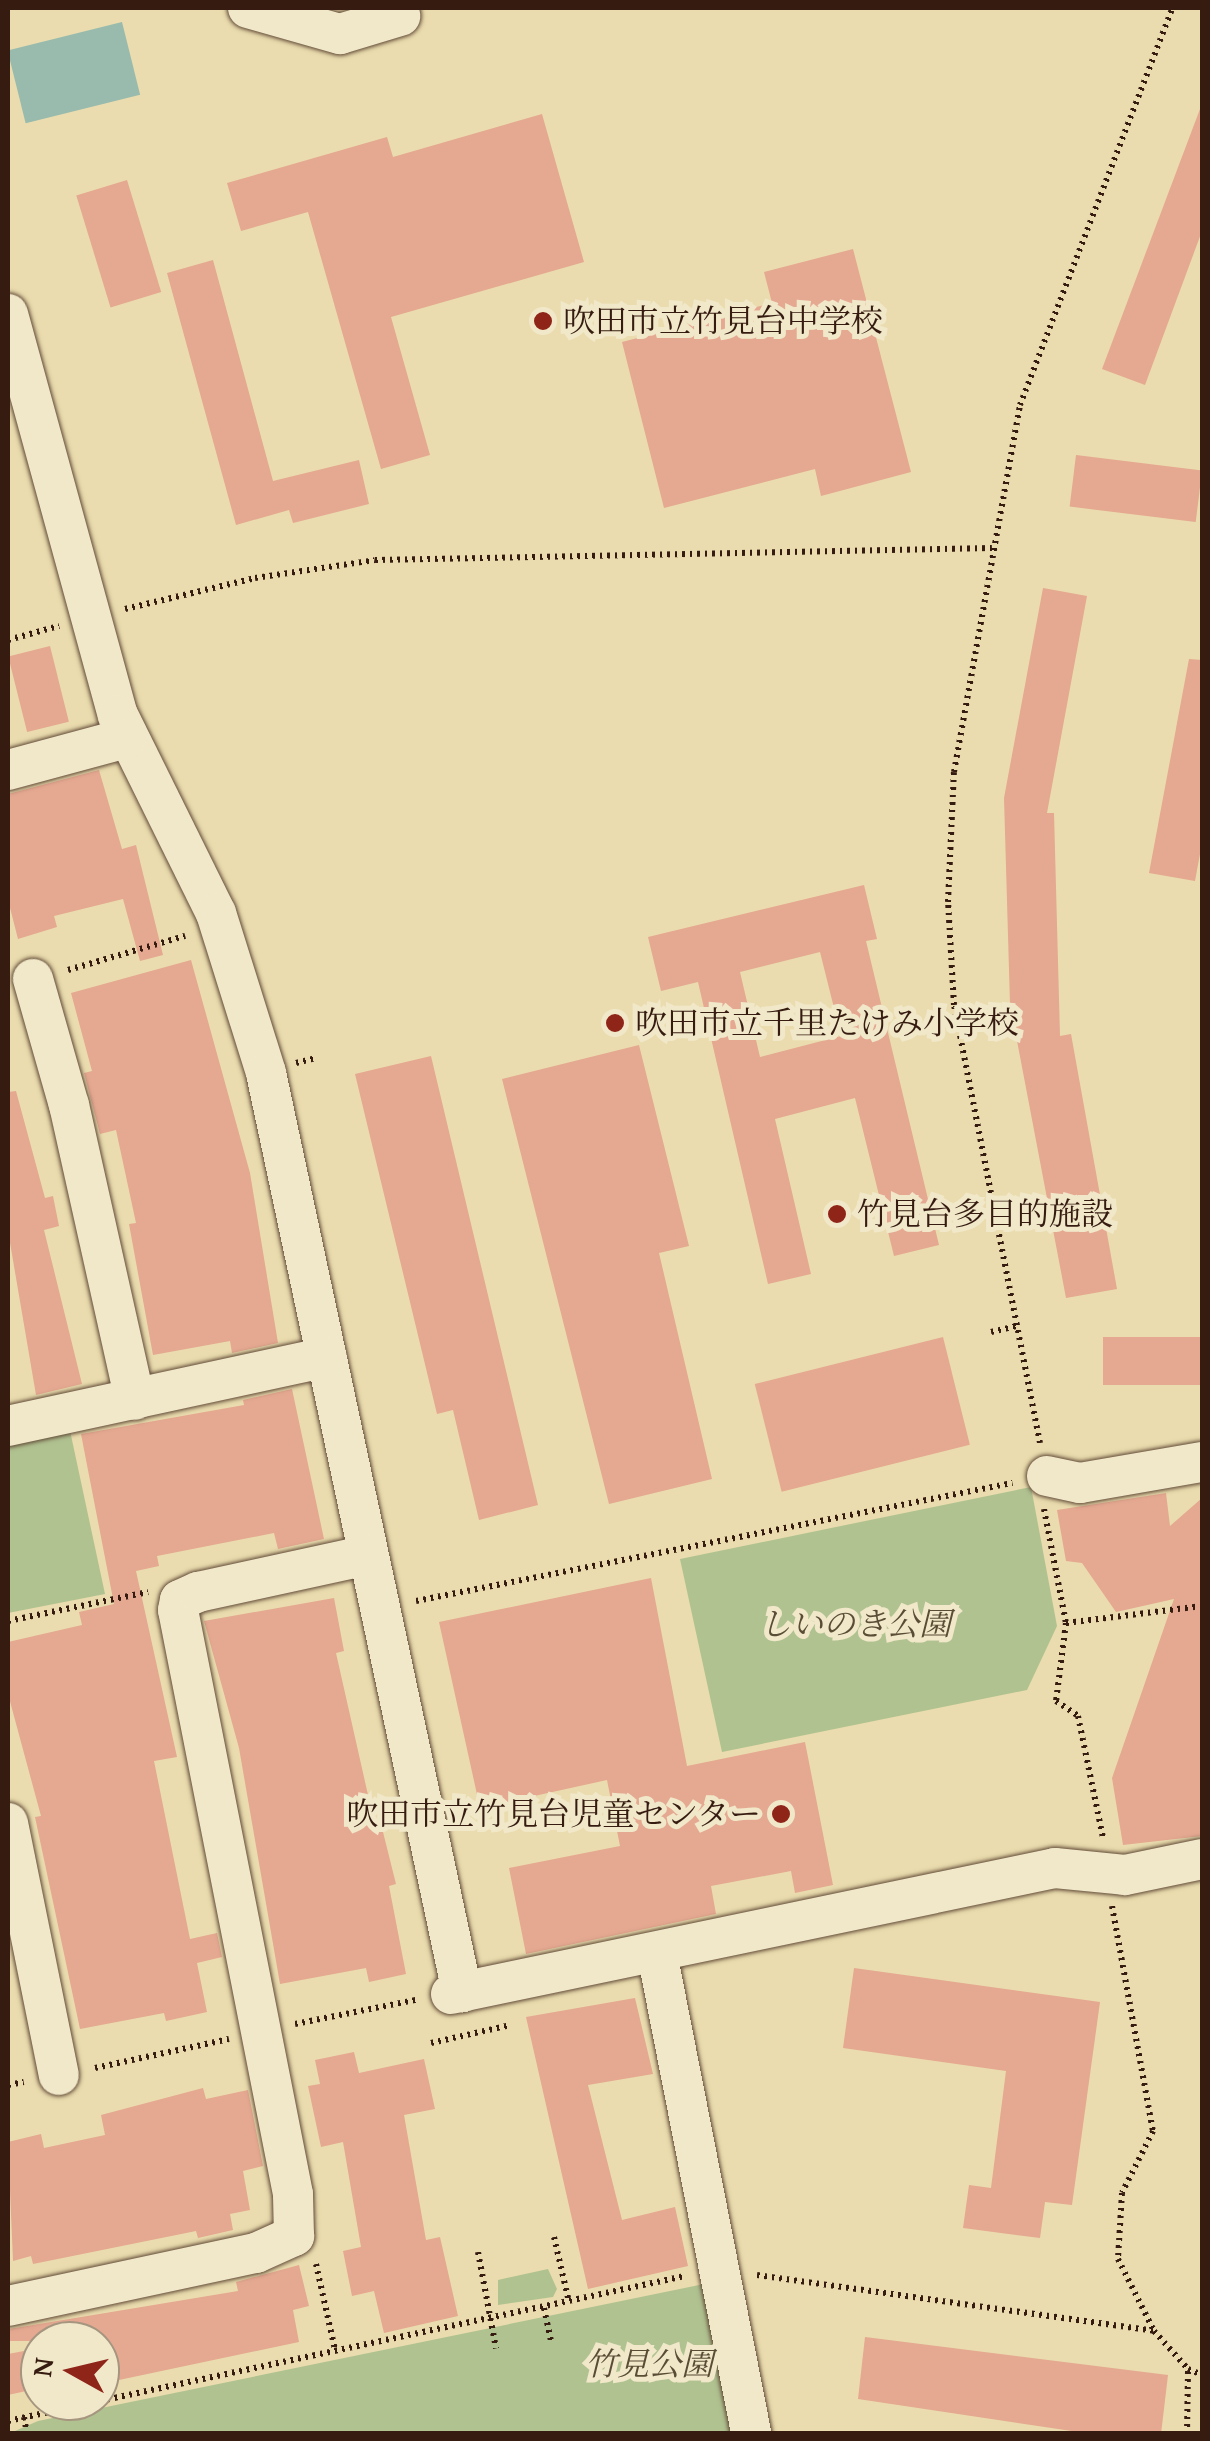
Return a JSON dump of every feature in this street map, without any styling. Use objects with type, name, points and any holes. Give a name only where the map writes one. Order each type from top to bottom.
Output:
[{"type":"street","points":[[248,8],[340,34],[400,16]]},
{"type":"street","points":[[8,314],[90,618],[127,738],[220,925],[278,1120],[456,1993],[1056,1868],[1124,1875],[1202,1859]]},
{"type":"street","points":[[8,770],[127,738]]},
{"type":"street","points":[[33,979],[69,1105],[135,1400]]},
{"type":"street","points":[[8,1426],[327,1357]]},
{"type":"street","points":[[1047,1476],[1080,1483],[1202,1462]]},
{"type":"street","points":[[8,2306],[256,2253],[294,2236],[292,2194],[180,1600],[368,1555]]},
{"type":"street","points":[[8,1822],[59,2075]]},
{"type":"street","points":[[657,1953],[750,2434]]},
{"type":"path","points":[[1103,1839],[1078,1716],[1056,1702],[1066,1623],[1041,1496],[1047,1476],[972,1115],[950,966],[954,772],[1020,405],[1172,8]]},
{"type":"path","points":[[8,640],[255,578],[375,560],[992,548]]},
{"type":"path","points":[[33,979],[220,925]]},
{"type":"path","points":[[990,1332],[1016,1326]]},
{"type":"path","points":[[406,1602],[1047,1476]]},
{"type":"path","points":[[8,1621],[156,1591],[180,1600]]},
{"type":"path","points":[[1066,1623],[1202,1606]]},
{"type":"path","points":[[1110,1895],[1154,2131],[1122,2193],[1118,2259],[1154,2331],[1188,2369],[1202,2375]]},
{"type":"path","points":[[431,2043],[510,2025]]},
{"type":"path","points":[[294,2236],[314,2254],[335,2350]]},
{"type":"path","points":[[554,2237],[569,2302]]},
{"type":"path","points":[[478,2252],[496,2348]]},
{"type":"path","points":[[120,2397],[718,2269],[1154,2331]]},
{"type":"path","points":[[544,2308],[551,2340]]},
{"type":"path","points":[[1187,2434],[1188,2369]]},
{"type":"green space","points":[[69,1426],[105,1594],[8,1613],[8,1439]]},
{"type":"green space","name":"しいのき公園","points":[[1031,1487],[1057,1626],[1027,1690],[722,1752],[680,1559]]},
{"type":"green space","points":[[548,2269],[557,2289],[553,2297],[498,2305],[498,2280]]},
{"type":"green space","name":"竹見公園","points":[[704,2284],[734,2433],[8,2434],[38,2421],[120,2421],[120,2404]]},
{"type":"shaded area","points":[[122,22],[140,95],[26,123],[8,50]]},
{"type":"building","points":[[1200,109],[1202,231],[1145,385],[1102,369]]},
{"type":"building","points":[[542,114],[584,262],[391,317],[430,455],[381,469],[308,212],[241,231],[227,183],[387,137],[393,157]]},
{"type":"building","points":[[127,180],[161,292],[111,307],[76,195]]},
{"type":"building","points":[[853,249],[911,472],[821,496],[815,469],[664,508],[622,342],[772,303],[764,272]]},
{"type":"building","points":[[213,260],[273,481],[359,460],[369,504],[293,523],[289,510],[236,525],[167,273]]},
{"type":"building","points":[[1076,455],[1202,470],[1196,522],[1070,507]]},
{"type":"building","points":[[1043,588],[1087,596],[1047,813],[1054,813],[1060,1036],[1071,1034],[1117,1289],[1066,1298],[1010,1004],[1004,798]]},
{"type":"building","points":[[50,646],[69,722],[27,732],[8,656]]},
{"type":"building","points":[[1189,659],[1202,660],[1202,843],[1195,881],[1149,873]]},
{"type":"building","points":[[99,770],[122,849],[136,845],[163,955],[140,961],[123,899],[54,916],[57,927],[18,939],[8,900],[8,794]]},
{"type":"building","points":[[864,885],[877,939],[866,941],[939,1245],[894,1256],[855,1098],[775,1119],[811,1274],[768,1284],[698,982],[661,991],[648,937]],"holes":[[[820,952],[841,1036],[760,1057],[740,972]]]},
{"type":"building","points":[[191,960],[250,1173],[278,1343],[232,1353],[230,1341],[153,1355],[129,1224],[136,1223],[116,1130],[100,1134],[84,1073],[92,1071],[71,993]]},
{"type":"building","points":[[639,1045],[689,1246],[659,1253],[712,1479],[609,1504],[502,1079]]},
{"type":"building","points":[[431,1056],[538,1505],[479,1520],[453,1410],[437,1414],[355,1074]]},
{"type":"building","points":[[16,1091],[45,1198],[53,1196],[59,1226],[44,1230],[82,1384],[36,1395],[8,1231],[8,1092]]},
{"type":"building","points":[[943,1337],[970,1445],[782,1492],[755,1384]]},
{"type":"building","points":[[1103,1337],[1202,1337],[1202,1385],[1103,1385]]},
{"type":"building","points":[[292,1389],[324,1539],[278,1549],[274,1533],[157,1556],[159,1566],[136,1571],[177,1757],[154,1761],[190,1939],[217,1933],[222,1957],[197,1963],[207,2012],[166,2021],[164,2013],[80,2029],[35,1817],[41,1816],[8,1694],[8,1642],[82,1625],[79,1612],[114,1604],[81,1434],[244,1405],[243,1400]]},
{"type":"building","points":[[1166,1493],[1170,1526],[1202,1498],[1202,1836],[1123,1845],[1112,1778],[1174,1599],[1116,1612],[1082,1563],[1066,1561],[1057,1510]]},
{"type":"building","points":[[651,1578],[687,1766],[805,1742],[833,1885],[795,1893],[791,1871],[711,1886],[716,1914],[526,1954],[509,1868],[620,1846],[607,1780],[480,1808],[439,1622]]},
{"type":"building","points":[[334,1598],[344,1651],[336,1653],[375,1826],[381,1824],[396,1884],[389,1886],[406,1974],[369,1982],[366,1968],[280,1984],[239,1748],[204,1621]]},
{"type":"building","points":[[854,1968],[1100,2002],[1072,2205],[1045,2202],[1040,2238],[963,2228],[969,2185],[991,2188],[1006,2071],[843,2048]]},
{"type":"building","points":[[635,1998],[653,2074],[588,2085],[622,2220],[675,2207],[688,2266],[588,2289],[526,2017]]},
{"type":"building","points":[[354,2052],[359,2073],[424,2059],[435,2109],[404,2115],[426,2240],[440,2237],[458,2316],[384,2333],[374,2291],[352,2296],[343,2251],[361,2247],[343,2142],[321,2147],[308,2086],[320,2084],[315,2060]]},
{"type":"building","points":[[203,2088],[206,2099],[248,2090],[263,2166],[243,2171],[250,2210],[230,2214],[233,2230],[198,2238],[196,2231],[33,2264],[31,2256],[13,2261],[8,2142],[41,2134],[44,2148],[105,2135],[101,2115]]},
{"type":"building","points":[[299,2265],[309,2306],[293,2310],[299,2342],[120,2380],[120,2321],[57,2321],[238,2291],[236,2282]]},
{"type":"building","points":[[20,2327],[20,2341],[10,2341],[9,2329]]},
{"type":"building","points":[[865,2337],[1168,2375],[1161,2434],[1092,2434],[858,2399]]},
{"type":"building","points":[[20,2352],[20,2392],[8,2395],[8,2354]]},
{"type":"place","name":"吹田市立竹見台中学校","points":[[543,321]]},
{"type":"place","name":"吹田市立千里たけみ小学校","points":[[615,1023]]},
{"type":"place","name":"竹見台多目的施設","points":[[837,1214]]},
{"type":"place","name":"吹田市立竹見台児童センター","points":[[781,1814]]}]
